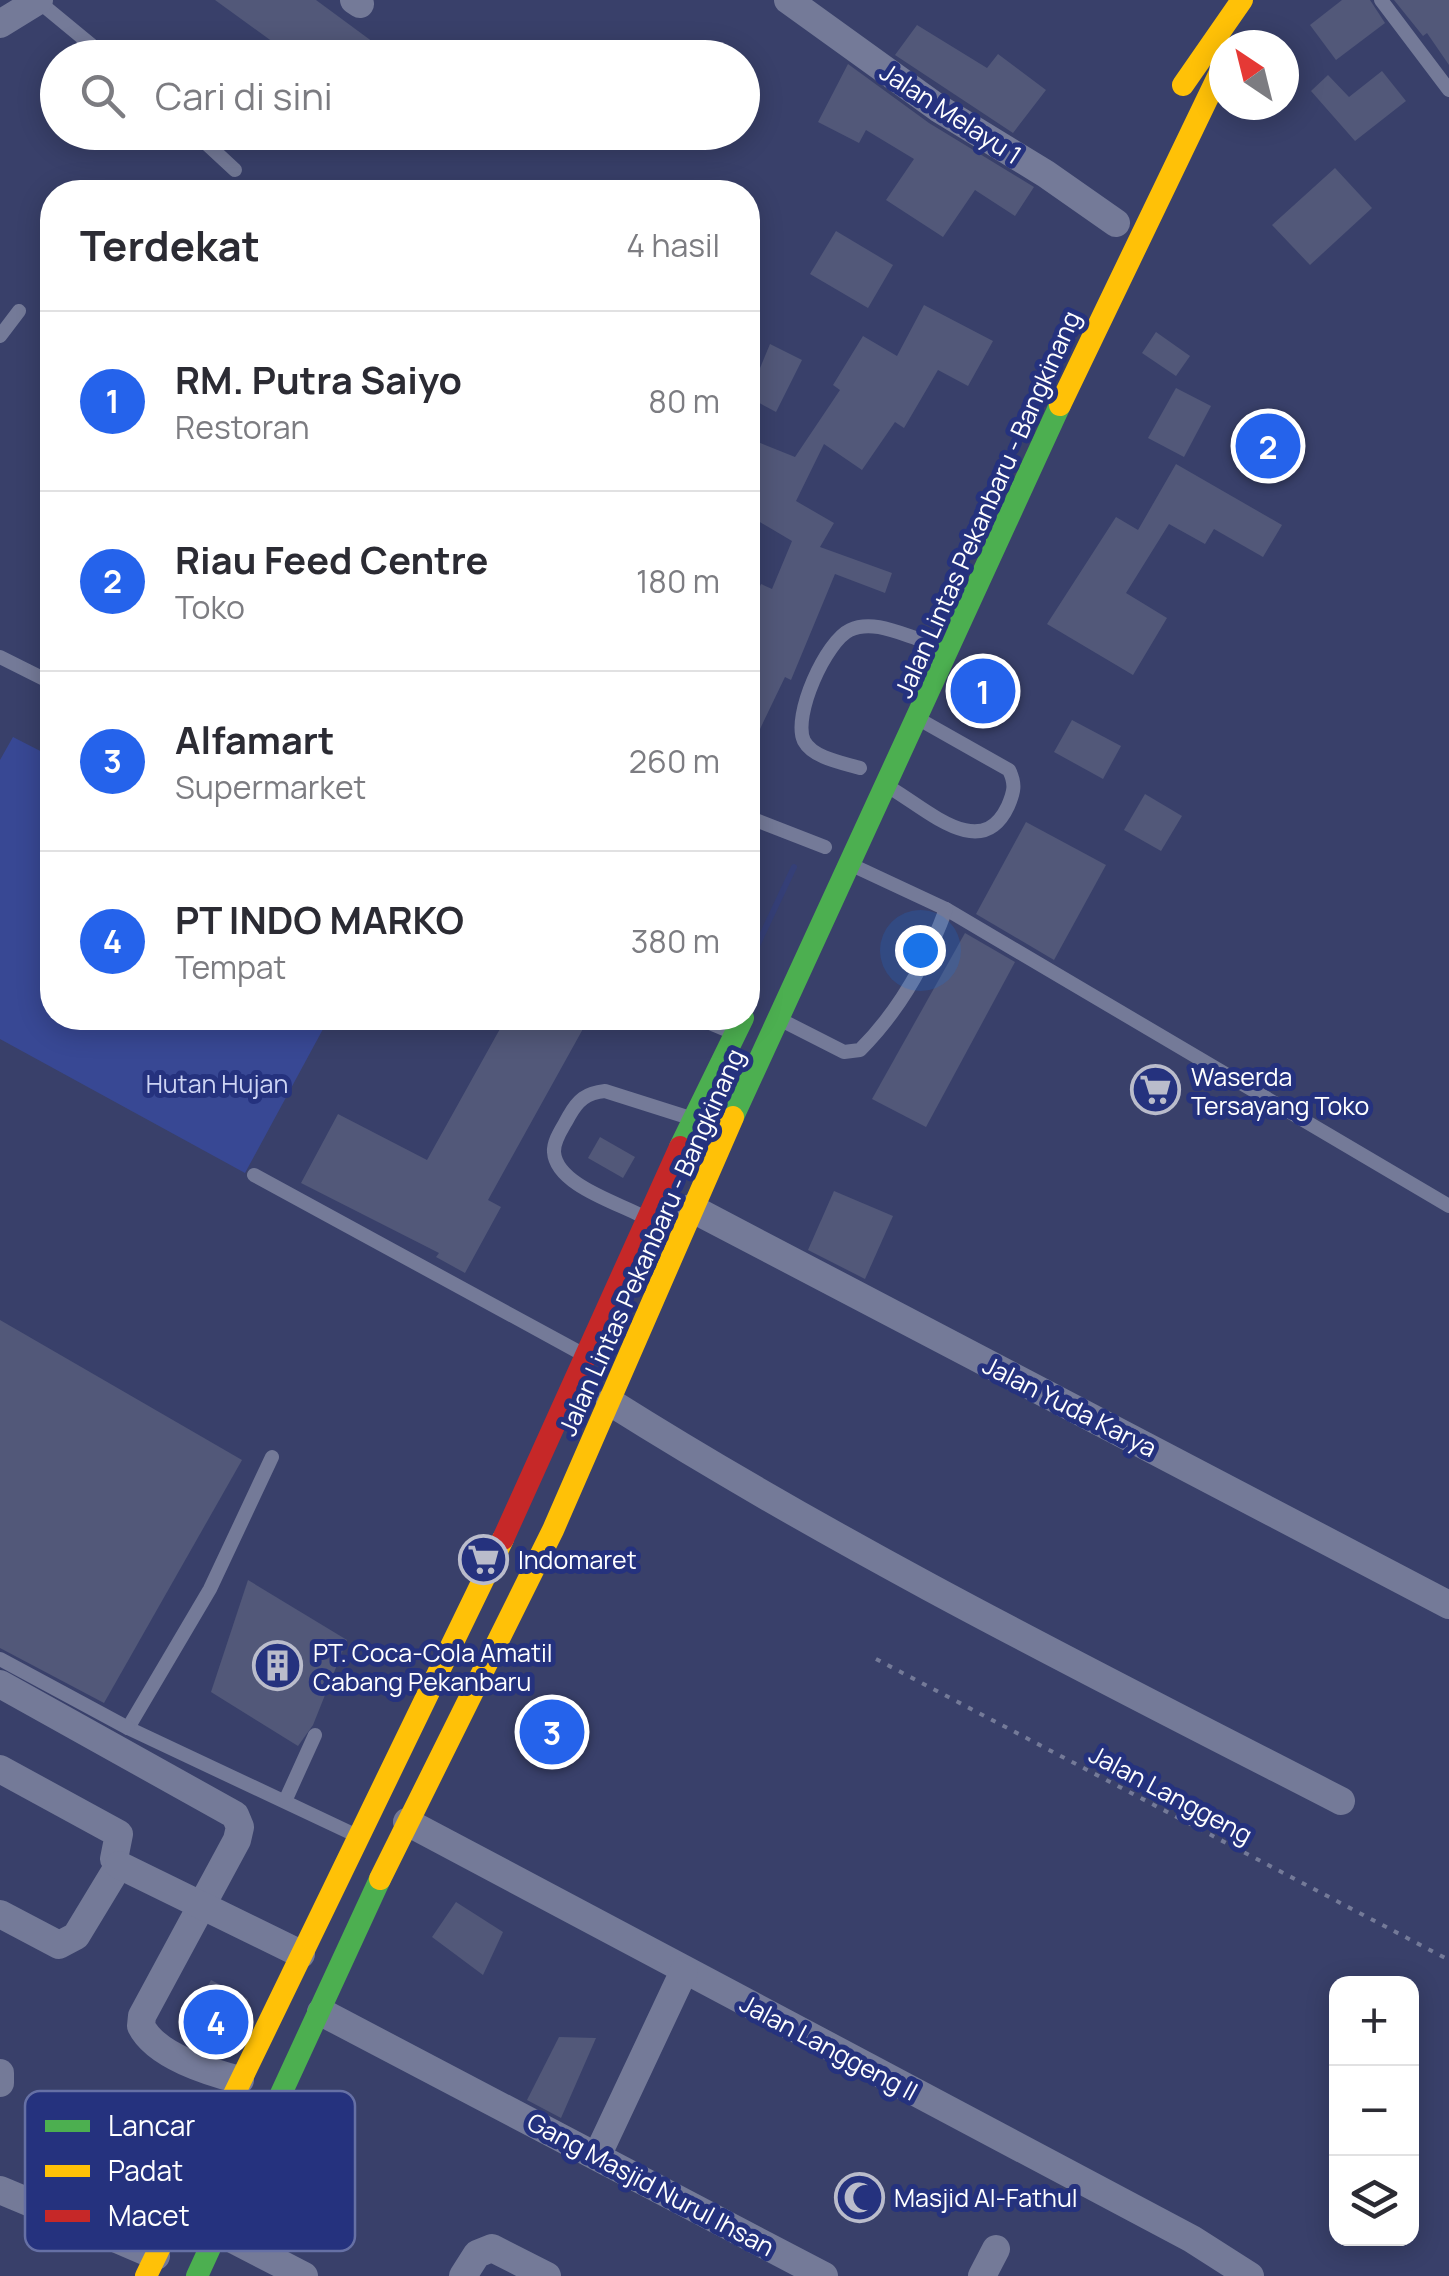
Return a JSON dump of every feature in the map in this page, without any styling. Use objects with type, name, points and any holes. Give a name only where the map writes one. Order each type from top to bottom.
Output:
[{"type":"highway","points":[[1172,108],[1202,52],[1242,0]]},
{"type":"highway","name":"Jalan Lintas Pekanbaru - Bangkinang","points":[[284,2091],[407,1822],[552,1530],[690,1208],[919,719],[1155,200],[1209,94]]},
{"type":"highway","name":"Jalan Lintas Pekanbaru - Bangkinang","points":[[235,2091],[514,1516],[645,1218],[737,1030]]},
{"type":"highway","points":[[514,1516],[552,1530]]},
{"type":"highway","name":"Jalan Lintas Pekanbaru - Bangkinang","points":[[198,2276],[210,2251]]},
{"type":"street","name":"Jalan Melayu 1","points":[[788,0],[938,108],[1046,174],[1116,223]]},
{"type":"street","name":"Jalan Yuda Karya","points":[[690,1208],[1449,1605]]},
{"type":"street","points":[[610,1402],[732,1479],[938,1592],[1341,1801]]},
{"type":"street","points":[[0,1684],[235,1816],[240,1827],[237,1840],[142,2016],[141,2026],[154,2043],[213,2073],[240,2080]]},
{"type":"street","points":[[0,1769],[119,1834],[114,1859],[119,1865],[202,1910],[301,1954]]},
{"type":"street","name":"Jalan Langgeng II","points":[[407,1822],[1192,2239],[1250,2276]]},
{"type":"street","points":[[0,1914],[59,1945],[76,1936],[119,1865]]},
{"type":"street","points":[[598,2154],[684,1971]]},
{"type":"street","name":"Gang Masjid Nurul Ihsan","points":[[321,2012],[824,2276]]},
{"type":"street","points":[[0,2073],[0,2083]]},
{"type":"street","points":[[0,2190],[25,2200]]},
{"type":"street","points":[[463,2276],[477,2254],[492,2248],[547,2276]]},
{"type":"street","points":[[982,2276],[996,2249]]},
{"type":"street","points":[[127,2251],[151,2266]]},
{"type":"street","points":[[256,2251],[304,2276]]},
{"type":"lane","points":[[1381,0],[1449,90]]},
{"type":"lane","points":[[19,8],[75,40]]},
{"type":"lane","points":[[213,150],[235,170]]},
{"type":"lane","points":[[0,336],[18,312]]},
{"type":"lane","points":[[860,768],[818,754],[804,742],[802,724],[807,697],[833,642],[850,630],[866,626],[919,638]]},
{"type":"lane","points":[[0,657],[40,676]]},
{"type":"lane","points":[[886,786],[966,832],[982,834],[999,826],[1014,793],[1009,770],[919,719]]},
{"type":"lane","points":[[760,823],[824,847]]},
{"type":"lane","points":[[851,864],[946,909],[1449,1206]]},
{"type":"lane","points":[[780,1020],[844,1052],[860,1050],[918,974],[946,909]]},
{"type":"lane","points":[[645,1218],[569,1178],[558,1165],[556,1141],[578,1100],[592,1092],[605,1091],[694,1120]]},
{"type":"lane","points":[[254,1176],[587,1356]]},
{"type":"lane","points":[[128,1728],[210,1589],[272,1457]]},
{"type":"lane","points":[[0,1659],[128,1728],[286,1799],[356,1836]]},
{"type":"lane","points":[[286,1799],[315,1735]]},
{"type":"path","name":"Jalan Langgeng","points":[[876,1659],[1449,1960]]},
{"type":"green space","name":"Hutan Hujan","points":[[13,737],[40,751],[40,1030],[322,1030],[245,1173],[0,1039],[0,760]]},
{"type":"building","points":[[215,0],[316,0],[370,40],[270,40]]},
{"type":"building","points":[[1342,0],[1370,0],[1385,23],[1336,60],[1310,25]]},
{"type":"building","points":[[1394,0],[1449,0],[1449,65],[1427,33],[1423,36]]},
{"type":"building","points":[[917,25],[987,68],[998,54],[1046,90],[1013,133],[895,55]]},
{"type":"building","points":[[848,64],[929,123],[1034,187],[1015,216],[975,190],[943,237],[886,200],[914,159],[866,130],[859,143],[818,122]]},
{"type":"building","points":[[1382,71],[1406,101],[1355,141],[1311,91],[1328,75],[1349,97]]},
{"type":"building","points":[[1335,168],[1372,208],[1310,265],[1272,225]]},
{"type":"building","points":[[836,231],[893,265],[868,308],[810,274]]},
{"type":"building","points":[[924,305],[993,341],[968,386],[938,370],[904,428],[895,422],[862,470],[824,444],[796,501],[834,523],[820,547],[892,573],[885,593],[835,574],[791,680],[785,677],[760,729],[760,586],[772,589],[792,541],[760,522],[760,443],[795,457],[840,390],[833,385],[863,336],[897,356]]},
{"type":"building","points":[[1156,332],[1190,356],[1176,376],[1142,353]]},
{"type":"building","points":[[770,344],[802,360],[776,412],[760,403],[760,368]]},
{"type":"building","points":[[1176,388],[1211,406],[1184,457],[1148,438]]},
{"type":"building","points":[[1176,464],[1282,525],[1263,557],[1214,529],[1205,544],[1169,524],[1126,593],[1167,618],[1133,675],[1047,624],[1116,517],[1138,530]]},
{"type":"building","points":[[1072,720],[1121,746],[1103,779],[1054,752]]},
{"type":"building","points":[[1145,794],[1182,816],[1161,851],[1124,830]]},
{"type":"building","points":[[1026,822],[1106,865],[1054,960],[976,914]]},
{"type":"building","points":[[965,933],[1015,962],[926,1127],[872,1099]]},
{"type":"building","points":[[499,1030],[582,1030],[488,1200],[501,1207],[465,1273],[436,1257],[439,1253],[301,1183],[338,1114],[427,1160]]},
{"type":"building","points":[[600,1137],[635,1157],[623,1178],[588,1158]]},
{"type":"building","points":[[834,1191],[893,1216],[865,1279],[808,1250]]},
{"type":"building","points":[[0,1320],[242,1460],[104,1703],[0,1648]]},
{"type":"building","name":"PT. Coca-Cola Amatil Cabang Pekanbaru","points":[[248,1580],[347,1640],[313,1725],[298,1746],[211,1692]]},
{"type":"building","points":[[456,1902],[503,1932],[483,1975],[432,1937]]},
{"type":"building","points":[[211,1980],[248,1999],[220,2056],[180,2039]]},
{"type":"building","points":[[559,2037],[596,2038],[561,2118],[527,2100]]},
{"type":"waterway","points":[[760,939],[794,867]]},
{"type":"traffic: fast","points":[[733,1117],[1060,405]]},
{"type":"traffic: fast","points":[[680,1147],[737,1030]]},
{"type":"traffic: fast","points":[[282,2091],[380,1879]]},
{"type":"traffic: fast","points":[[197,2276],[209,2251]]},
{"type":"traffic: slow","points":[[1183,85],[1242,0]]},
{"type":"traffic: slow","points":[[1060,405],[1209,95]]},
{"type":"traffic: slow","points":[[380,1879],[553,1530],[733,1117]]},
{"type":"traffic: slow","points":[[236,2091],[503,1539]]},
{"type":"traffic: slow","points":[[146,2276],[158,2251]]},
{"type":"traffic: jam","points":[[503,1539],[680,1147]]},
{"type":"place","name":"Riau Feed Centre","points":[[1268,446]]},
{"type":"place","name":"RM. Putra Saiyo","points":[[983,691]]},
{"type":"place","name":"Waserda Tersayang Toko","points":[[1156,1090]]},
{"type":"place","name":"Indomaret","points":[[483,1559]]},
{"type":"place","name":"PT. Coca-Cola Amatil Cabang Pekanbaru","points":[[278,1666]]},
{"type":"place","name":"Alfamart","points":[[552,1732]]},
{"type":"place","name":"PT INDO MARKO","points":[[216,2022]]},
{"type":"place","name":"Masjid Al-Fathul","points":[[859,2197]]}]
